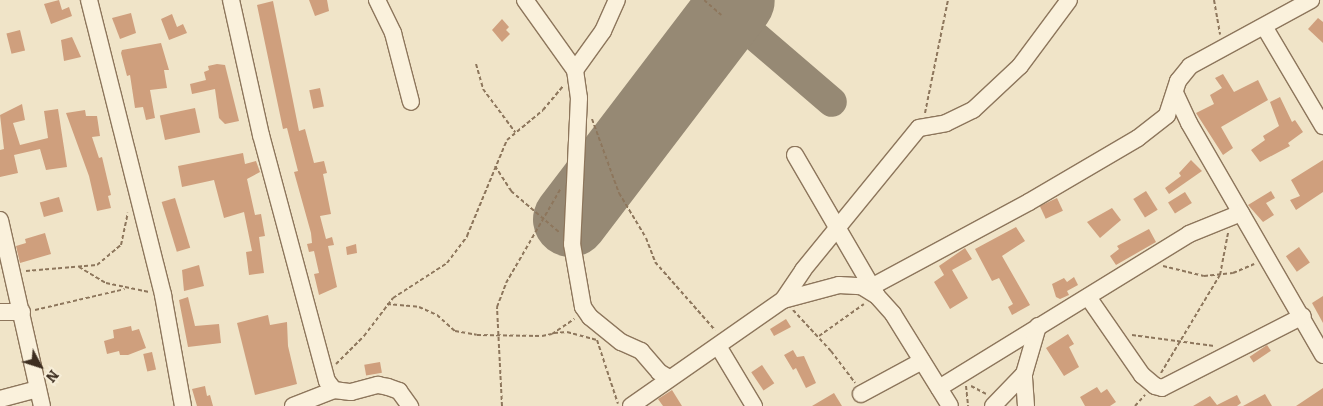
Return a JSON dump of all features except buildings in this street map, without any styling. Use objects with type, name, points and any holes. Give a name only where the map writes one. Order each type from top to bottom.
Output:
[{"type":"street","points":[[89,0],[163,295],[183,406]]},
{"type":"street","points":[[231,0],[261,135],[324,372],[334,390]]},
{"type":"street","points":[[377,0],[393,33],[411,102]]},
{"type":"street","points":[[525,0],[575,70],[578,98],[573,167],[572,244],[578,294],[591,317],[621,342],[641,351],[659,372],[669,378]]},
{"type":"street","points":[[575,70],[603,31],[617,0]]},
{"type":"street","points":[[631,406],[783,300],[839,226],[919,128],[946,123],[973,110],[1020,66],[1069,0]]},
{"type":"street","points":[[783,300],[838,286],[861,286],[875,291],[1138,138],[1167,115],[1176,95],[1182,73],[1214,52],[1265,28],[1299,2]]},
{"type":"street","points":[[1265,28],[1323,126]]},
{"type":"street","points":[[1176,95],[1234,215],[1267,256],[1323,355]]},
{"type":"street","points":[[795,155],[839,226],[875,291],[893,314],[922,361],[944,385],[950,406]]},
{"type":"street","points":[[944,385],[1146,260],[1234,215]]},
{"type":"street","points":[[0,220],[42,406]]},
{"type":"street","points":[[1088,297],[1142,375],[1154,386],[1170,385],[1302,316]]},
{"type":"street","points":[[0,312],[22,312]]},
{"type":"street","points":[[1026,406],[1024,374],[1038,326]]},
{"type":"street","points":[[721,344],[754,406]]},
{"type":"street","points":[[862,394],[922,361]]},
{"type":"street","points":[[995,403],[1024,374]]},
{"type":"street","points":[[293,406],[334,390],[351,392],[378,385],[399,391],[410,406]]},
{"type":"street","points":[[0,399],[38,389]]},
{"type":"path","points":[[704,0],[722,15]]},
{"type":"path","points":[[919,128],[927,107],[948,0]]},
{"type":"path","points":[[1214,0],[1220,32],[1214,52]]},
{"type":"path","points":[[476,64],[483,89],[515,132]]},
{"type":"path","points":[[324,372],[346,355],[387,304],[428,278],[458,249],[477,216],[495,166],[507,140],[543,110],[575,70]]},
{"type":"path","points":[[589,112],[619,193],[646,238],[655,262],[721,344]]},
{"type":"path","points":[[495,166],[503,183],[544,219]]},
{"type":"path","points":[[502,406],[497,336],[498,307],[503,289],[573,167]]},
{"type":"path","points":[[12,272],[97,265],[117,251],[123,240],[129,207]]},
{"type":"path","points":[[1154,386],[1178,339],[1220,275],[1234,215]]},
{"type":"path","points":[[1146,260],[1189,274],[1220,275],[1250,266],[1267,256]]},
{"type":"path","points":[[79,267],[106,283],[125,289],[163,295]]},
{"type":"path","points":[[22,312],[82,301],[125,289]]},
{"type":"path","points":[[819,337],[875,291]]},
{"type":"path","points":[[783,300],[819,337],[862,394]]},
{"type":"path","points":[[387,304],[411,306],[429,311],[455,331],[497,336],[567,332],[596,340]]},
{"type":"path","points":[[552,334],[591,317],[610,389],[619,406]]},
{"type":"path","points":[[1112,332],[1178,339],[1236,349]]},
{"type":"path","points":[[966,384],[968,406]]},
{"type":"path","points":[[944,385],[966,384],[995,403]]},
{"type":"taxiway","points":[[727,12],[832,102]]},
{"type":"runway","points":[[570,219],[737,0]]}]
